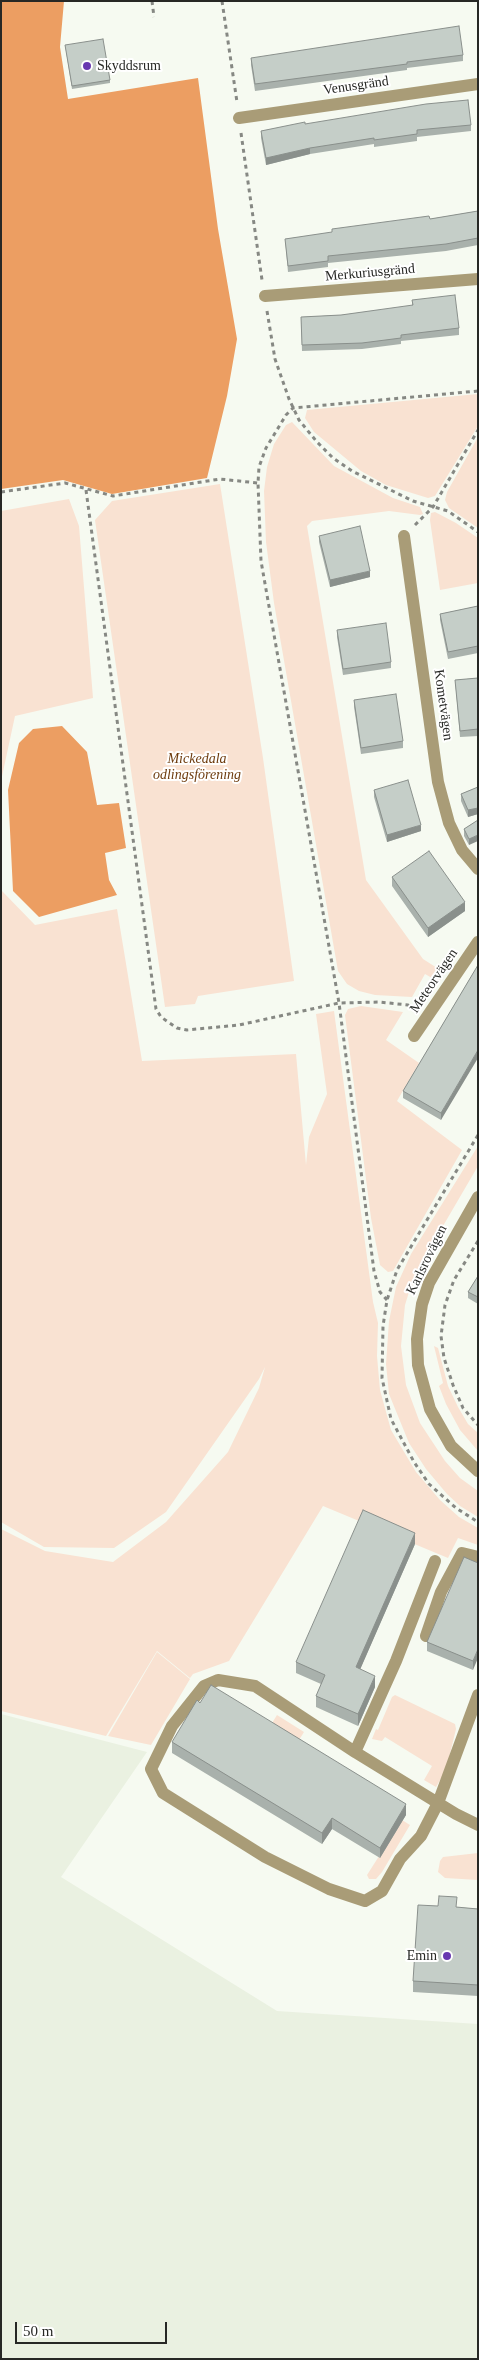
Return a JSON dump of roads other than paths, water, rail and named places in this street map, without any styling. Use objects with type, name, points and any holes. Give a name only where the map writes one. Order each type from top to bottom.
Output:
[{"type":"street","name":"Venusgränd","points":[[239,118],[478,84]]},
{"type":"street","name":"Merkuriusgränd","points":[[264,296],[478,278]]},
{"type":"street","name":"Kometvägen","points":[[404,536],[438,782],[449,823],[462,850],[478,869]]},
{"type":"street","name":"Meteorvägen","points":[[414,1036],[478,942]]},
{"type":"street","name":"Karlsrovägen","points":[[478,1197],[429,1283],[422,1304],[417,1339],[418,1365],[430,1409],[452,1446],[478,1471]]},
{"type":"street","points":[[426,1636],[441,1592],[462,1552],[478,1557]]},
{"type":"street","points":[[355,1752],[396,1661],[435,1561]]},
{"type":"street","points":[[478,1695],[438,1803],[421,1836],[400,1859],[382,1891],[365,1901],[328,1889],[266,1857],[163,1793],[151,1769],[172,1726],[204,1686],[218,1680],[255,1686],[355,1752],[438,1803],[478,1825]]},
{"type":"place","name":"Skyddsrum","points":[[87,66]]},
{"type":"place","name":"Emin","points":[[447,1956]]},
{"type":"park label","name":"Mickedala odlingsförening","points":[[197,768]]}]
